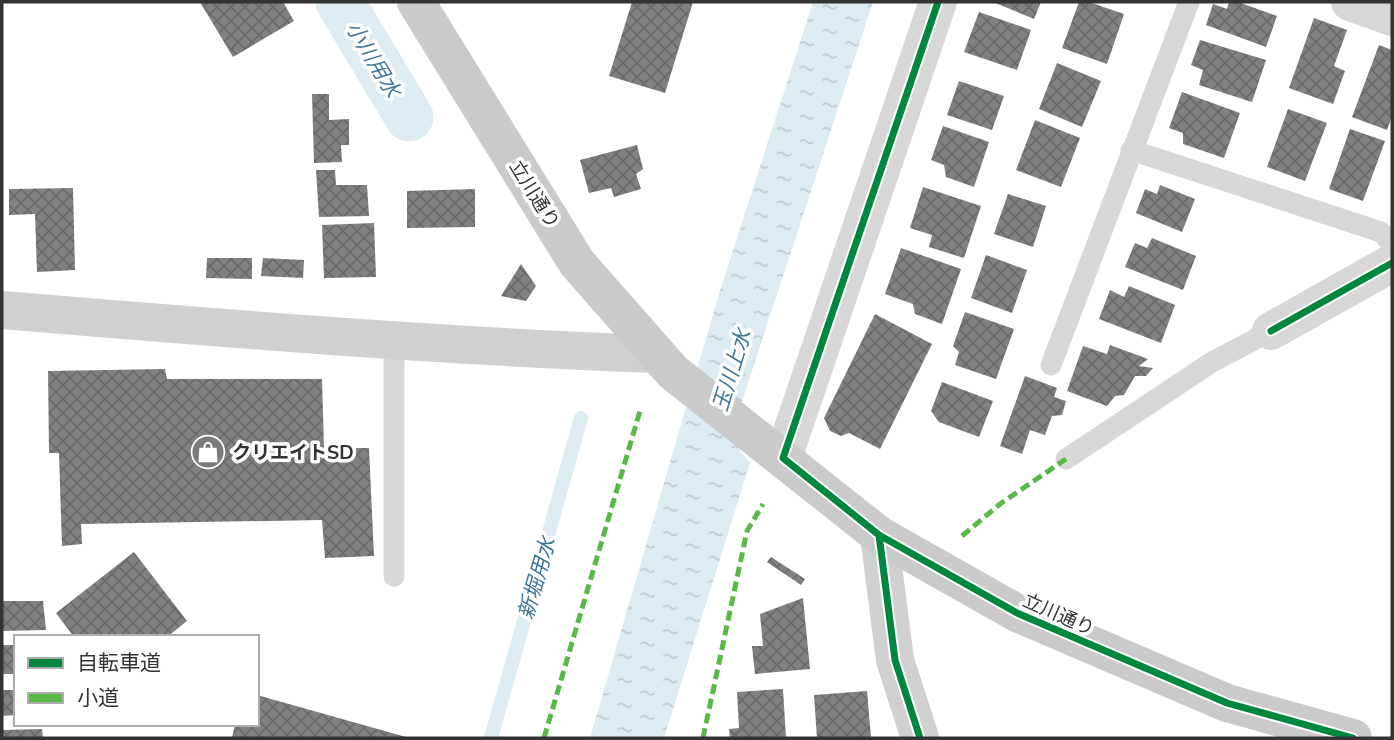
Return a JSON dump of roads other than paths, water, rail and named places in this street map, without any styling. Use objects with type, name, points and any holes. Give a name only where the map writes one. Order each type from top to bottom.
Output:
[{"type":"main road","name":"立川通り","points":[[416,2],[577,263],[664,363],[879,535],[1017,613],[1227,702],[1353,738]]},
{"type":"main road","points":[[2,310],[664,363]]},
{"type":"main road","points":[[879,535],[895,660],[920,738]]},
{"type":"street","points":[[777,452],[938,2]]},
{"type":"street","points":[[1350,2],[1392,17]]},
{"type":"street","points":[[1271,331],[1392,263]]},
{"type":"lane","points":[[1051,365],[1189,2]]},
{"type":"lane","points":[[1131,150],[1381,232],[1392,244]]},
{"type":"lane","points":[[1066,459],[1212,362],[1271,331]]},
{"type":"lane","points":[[394,340],[394,576]]},
{"type":"water","name":"玉川上水","points":[[813,2],[873,2],[730,438],[750,463],[664,738],[590,738],[718,297]]},
{"type":"waterway","name":"小川用水","points":[[340,2],[409,117]]},
{"type":"waterway","name":"新堀用水","points":[[491,738],[581,418]]},
{"type":"place","name":"クリエイトSD","points":[[208,452]]}]
